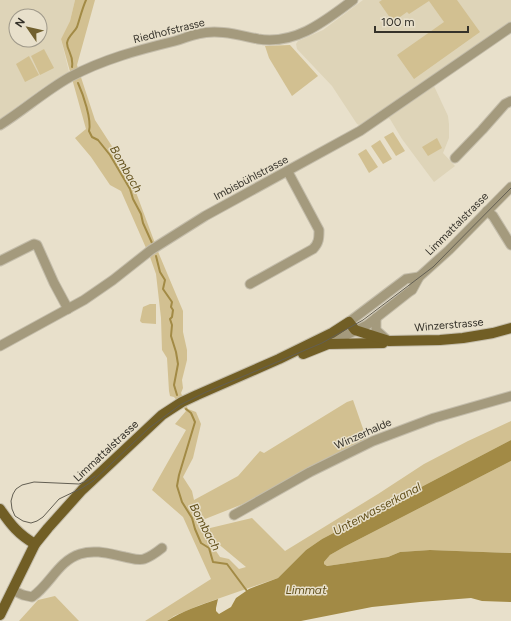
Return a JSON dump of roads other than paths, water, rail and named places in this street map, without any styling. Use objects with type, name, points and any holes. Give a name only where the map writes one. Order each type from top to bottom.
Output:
[{"type":"main road","name":"Winzerstrasse","points":[[352,326],[389,341]]},
{"type":"main road","name":"Limmattalstrasse","points":[[0,615],[35,544],[63,510],[82,490],[162,415],[182,402],[279,360],[332,333],[352,326]]},
{"type":"main road","name":"Winzerstrasse","points":[[328,344],[440,340],[487,334],[511,328]]},
{"type":"main road","name":"Limmattalstrasse","points":[[279,360],[296,356],[328,344]]},
{"type":"main road","points":[[0,509],[12,526],[22,536],[35,544]]},
{"type":"street","name":"Riedhofstrasse","points":[[0,125],[67,79],[108,59],[198,34],[218,32],[261,39],[300,35],[318,26],[353,0]]},
{"type":"street","name":"Imbisbühlstrasse","points":[[0,346],[68,309],[113,280],[166,240],[205,216],[288,172],[360,131],[511,27]]},
{"type":"street","points":[[455,158],[505,104],[511,101]]},
{"type":"street","points":[[250,284],[314,249],[318,244],[319,230],[288,172]]},
{"type":"street","name":"Limmattalstrasse","points":[[352,326],[367,325],[412,290],[419,277],[449,250],[511,187]]},
{"type":"street","points":[[487,211],[493,216],[511,246]]},
{"type":"street","points":[[0,261],[34,244],[37,244],[68,309]]},
{"type":"street","name":"Limmattalstrasse","points":[[328,344],[352,326],[406,279],[419,277]]},
{"type":"street","points":[[376,318],[376,330],[389,341]]},
{"type":"street","points":[[352,326],[358,336],[366,342]]},
{"type":"street","name":"Winzerhalde","points":[[234,515],[310,472],[373,441],[434,418],[511,396]]},
{"type":"street","points":[[12,590],[23,595],[32,596],[40,590],[67,560],[79,554],[102,552],[136,560],[144,559],[162,548]]},
{"type":"water","name":"Limmat","points":[[511,440],[511,461],[344,547],[330,555],[324,564],[327,566],[388,557],[400,552],[430,550],[511,553],[511,602],[482,601],[471,598],[420,602],[372,607],[301,621],[167,621],[185,611],[218,599],[216,611],[219,614],[231,607],[236,598],[249,589],[278,578],[306,550],[322,539]]},
{"type":"waterway","name":"Bombach","points":[[72,67],[72,59],[67,43],[77,27],[86,0]]},
{"type":"waterway","name":"Bombach","points":[[78,83],[88,114],[90,126],[89,131],[92,137],[98,140],[110,155],[130,189],[152,243]]},
{"type":"waterway","name":"Bombach","points":[[156,256],[160,272],[165,280],[163,289],[172,302],[171,307],[173,310],[172,317],[170,319],[172,325],[171,336],[178,364],[174,385],[177,395]]},
{"type":"waterway","name":"Bombach","points":[[186,409],[191,413],[195,422],[177,486],[182,502],[192,518],[201,543],[209,548],[213,562],[227,564],[247,591]]},
{"type":"tram line","points":[[95,476],[79,484],[34,482],[22,485],[16,489],[11,501],[15,516],[23,521],[31,523],[43,517],[59,499],[93,481],[149,428],[180,405],[204,393],[322,343],[363,320],[433,267],[511,188]]},
{"type":"water label","name":"Unterwasserkanal","points":[[377,509]]}]
